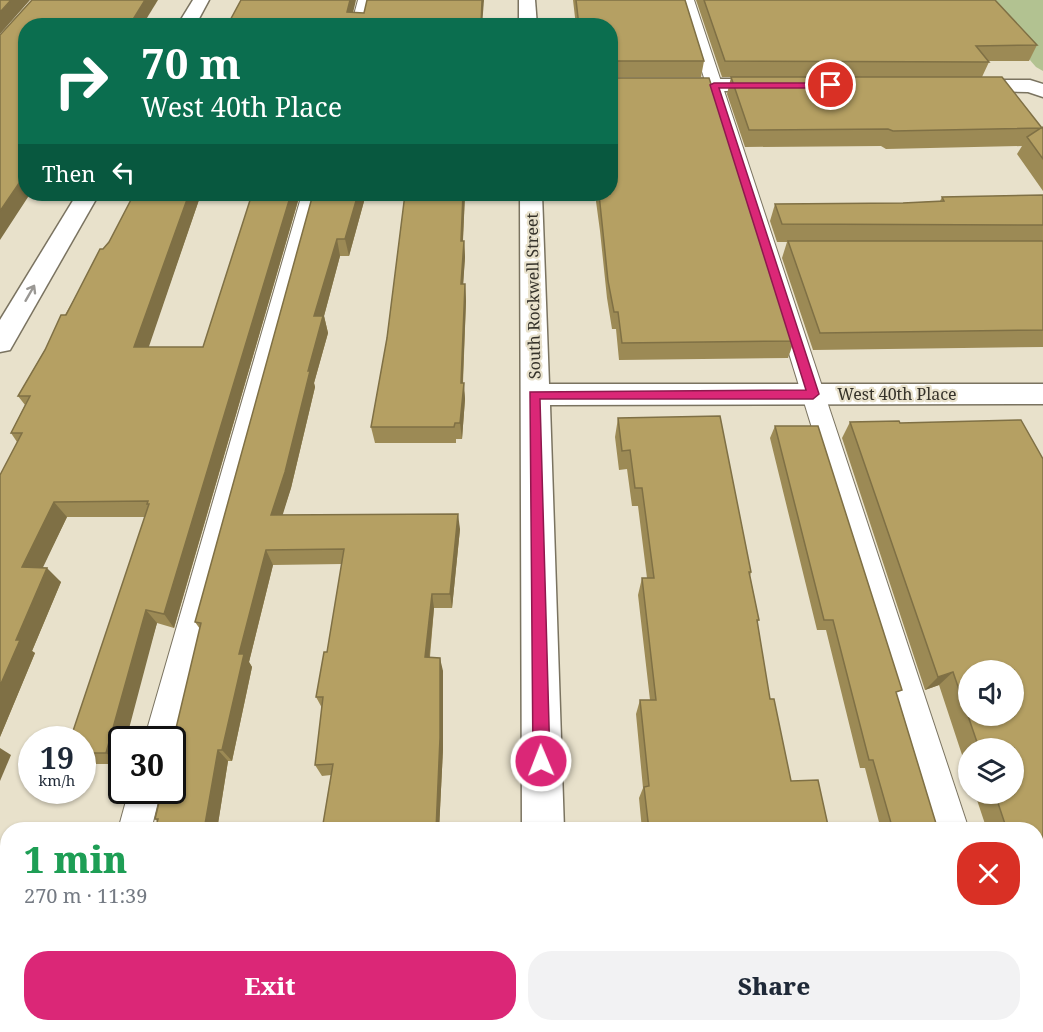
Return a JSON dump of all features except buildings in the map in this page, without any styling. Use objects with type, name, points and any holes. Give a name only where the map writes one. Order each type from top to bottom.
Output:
[{"type":"street","points":[[191,18],[201,0]]},
{"type":"street","points":[[527,0],[528,18]]},
{"type":"street","points":[[618,85],[796,85]]},
{"type":"street","points":[[947,86],[1036,88]]},
{"type":"street","points":[[0,343],[84,201]]},
{"type":"street","name":"South Rockwell Street","points":[[531,201],[543,822]]},
{"type":"street","name":"West 40th Place","points":[[534,395],[1043,394]]},
{"type":"lane","points":[[360,18],[365,0]]},
{"type":"lane","points":[[687,0],[714,85],[778,250],[813,394],[950,822]]},
{"type":"lane","points":[[163,726],[309,201]]},
{"type":"lane","points":[[136,822],[141,804]]},
{"type":"green space","points":[[978,0],[1043,0],[1043,71],[1036,67]]},
{"type":"route","points":[[541,761],[534,395],[813,394],[714,85],[831,85]]}]
